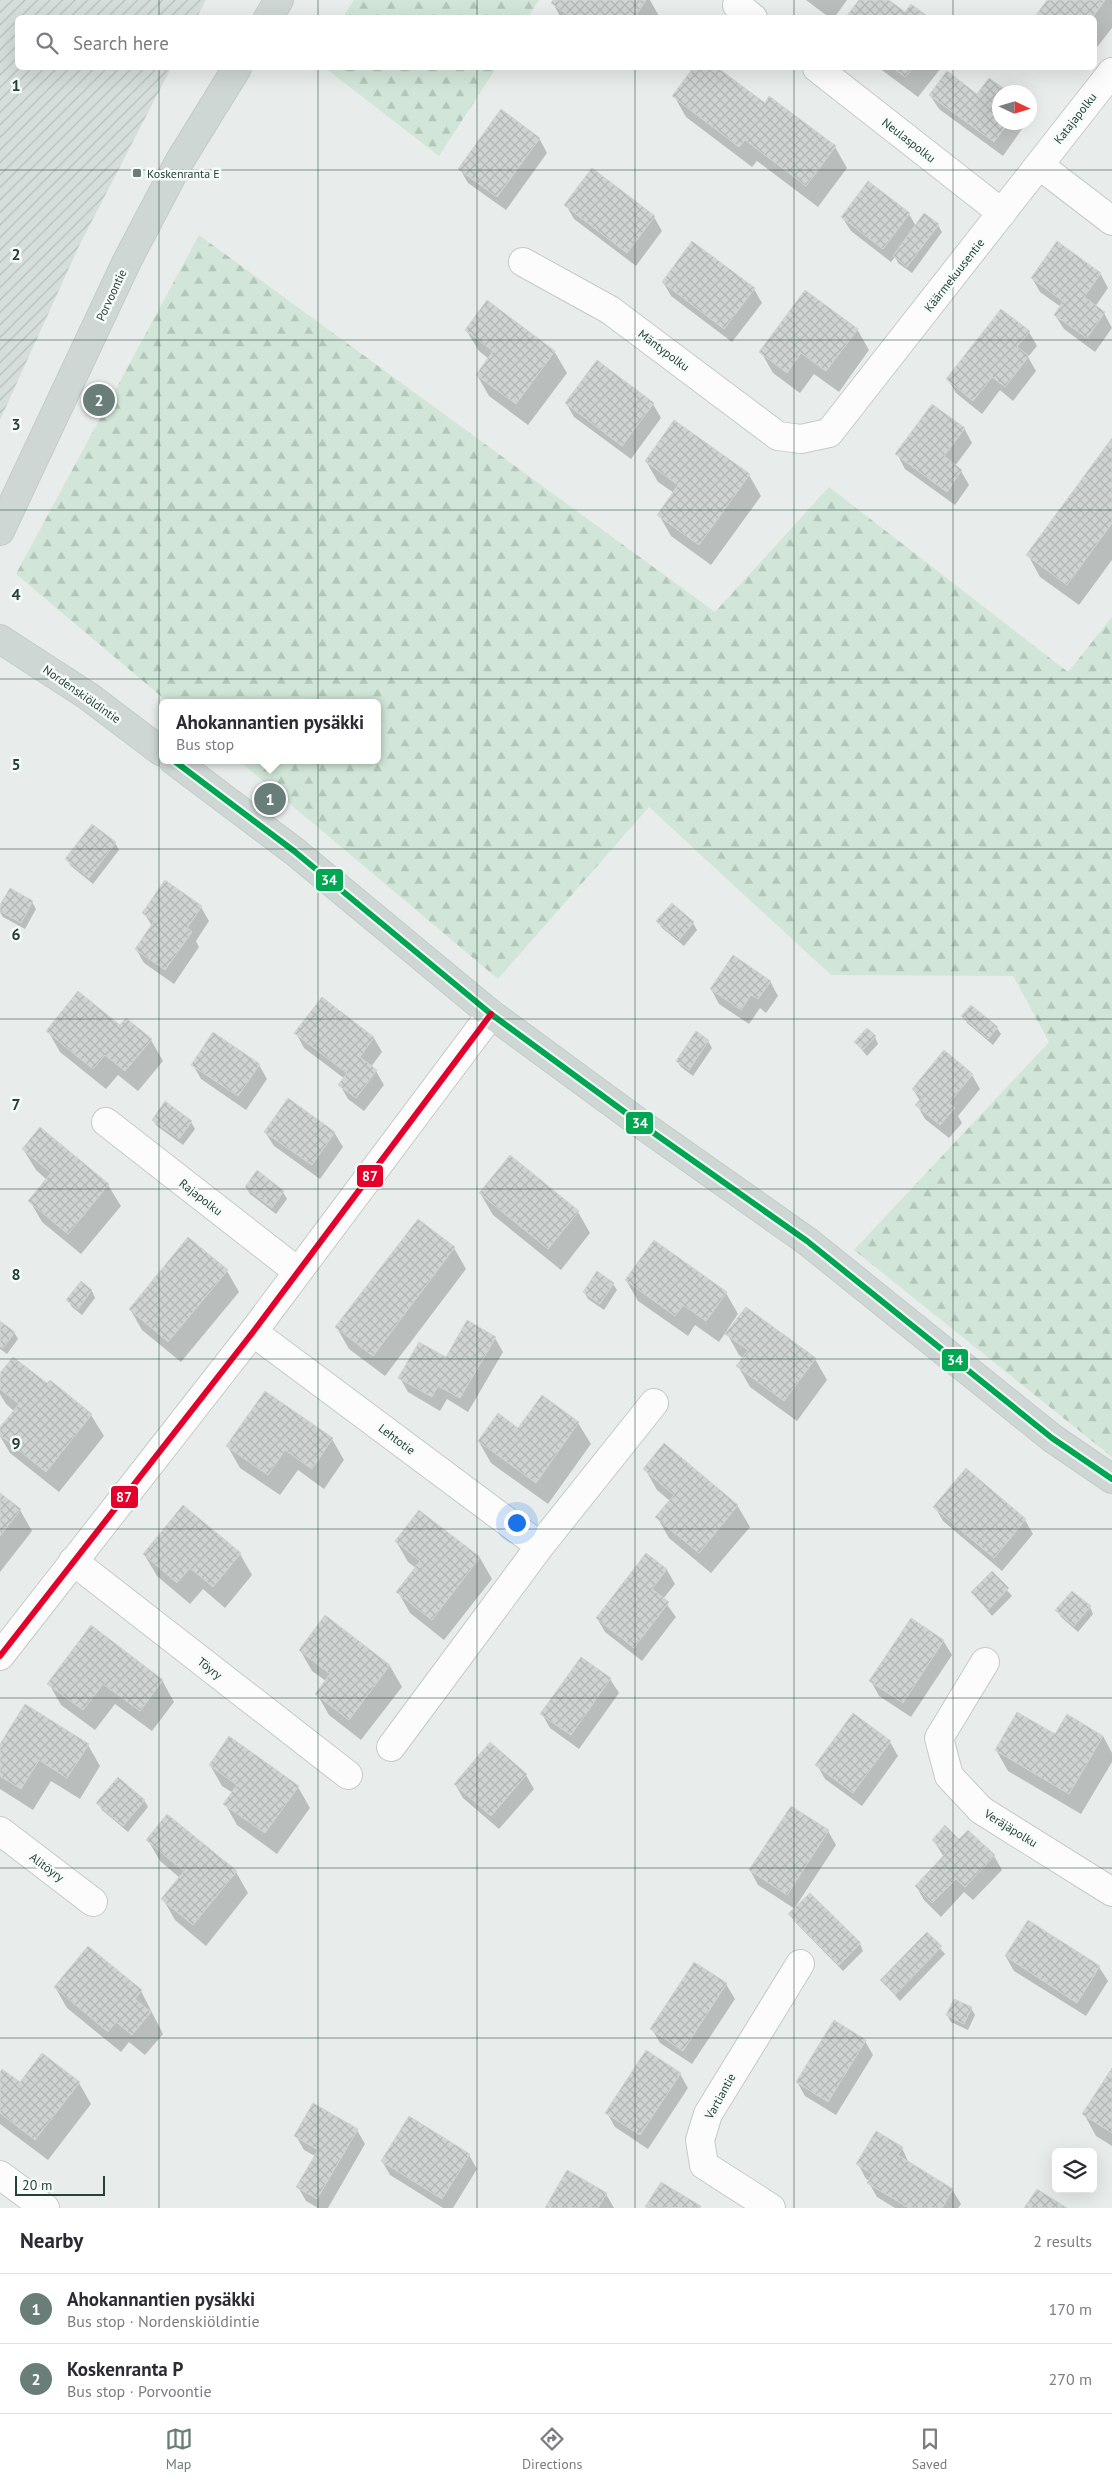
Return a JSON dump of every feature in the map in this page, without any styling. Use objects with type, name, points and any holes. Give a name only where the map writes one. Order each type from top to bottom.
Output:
[{"type":"main road","points":[[270,15],[279,0]]},
{"type":"main road","name":"Porvoontie","points":[[0,531],[127,261],[179,162],[237,70]]},
{"type":"main road","name":"Nordenskiöldintie","points":[[0,639],[88,696],[159,750]]},
{"type":"main road","points":[[178,764],[294,852],[491,1014],[641,1124],[807,1241],[1052,1438],[1112,1479]]},
{"type":"street","name":"Neulaspolku","points":[[820,70],[1002,213]]},
{"type":"street","name":"Katajapolku","points":[[1039,165],[1112,72]]},
{"type":"street","name":"Käärmekuusentie","points":[[801,439],[829,433],[1039,165]]},
{"type":"street","points":[[1039,165],[1112,221]]},
{"type":"street","name":"Mäntypolku","points":[[523,262],[610,310],[778,436],[801,439]]},
{"type":"street","points":[[0,1656],[253,1332],[491,1014]]},
{"type":"street","name":"Rajapolku","points":[[106,1122],[297,1271]]},
{"type":"street","name":"Lehtotie","points":[[253,1332],[540,1546]]},
{"type":"street","points":[[391,1747],[540,1546],[654,1403]]},
{"type":"street","name":"Töyry","points":[[73,1561],[348,1775]]},
{"type":"street","name":"Veräjäpolku","points":[[985,1662],[940,1738],[949,1776],[981,1810],[1112,1892]]},
{"type":"street","name":"Alitöyry","points":[[0,1831],[93,1902]]},
{"type":"street","name":"Vartiantie","points":[[772,2208],[704,2166],[700,2140],[708,2114],[800,1964]]},
{"type":"street","points":[[0,2175],[45,2208]]},
{"type":"shaded area","points":[[0,0],[206,0],[198,15],[15,15],[15,70],[170,70],[80,244],[0,420]]},
{"type":"green space","points":[[354,0],[539,0],[529,15],[344,15]]},
{"type":"green space","points":[[328,70],[495,70],[439,156]]},
{"type":"green space","points":[[199,235],[715,612],[829,487],[1068,672],[1112,617],[1112,1457],[854,1250],[1049,1042],[1013,976],[831,975],[649,807],[498,979],[243,764],[381,764],[381,699],[164,699],[16,574]]},
{"type":"building","points":[[553,0],[646,0],[636,15],[568,15],[551,3]]},
{"type":"building","points":[[859,0],[889,0],[905,12],[911,4],[926,15],[847,15]]},
{"type":"building","points":[[1047,0],[1105,0],[1094,15],[1036,15]]},
{"type":"building","points":[[692,70],[721,70],[765,103],[769,96],[836,146],[806,186],[745,140],[739,147],[672,96]]},
{"type":"building","points":[[896,70],[911,70],[905,77]]},
{"type":"building","points":[[947,71],[977,94],[989,78],[999,85],[992,85],[992,130],[1003,130],[994,142],[929,95]]},
{"type":"building","points":[[501,109],[540,138],[497,197],[458,169]]},
{"type":"building","points":[[592,168],[655,216],[627,253],[564,205]]},
{"type":"building","points":[[868,181],[910,213],[883,249],[841,217]]},
{"type":"building","points":[[924,213],[939,224],[907,267],[893,256]]},
{"type":"building","points":[[692,241],[755,288],[724,329],[662,282]]},
{"type":"building","points":[[1057,241],[1101,273],[1084,297],[1105,312],[1087,338],[1054,315],[1063,301],[1031,278]]},
{"type":"building","points":[[805,290],[858,329],[826,371],[801,353],[787,373],[759,352]]},
{"type":"building","points":[[487,300],[555,351],[516,404],[476,375],[493,351],[465,330]]},
{"type":"building","points":[[1001,309],[1030,331],[1017,347],[1029,356],[1005,387],[992,377],[973,401],[946,379]]},
{"type":"building","points":[[597,360],[654,403],[622,446],[565,403]]},
{"type":"building","points":[[932,404],[965,428],[944,456],[962,470],[947,492],[895,454]]},
{"type":"building","points":[[674,420],[750,474],[699,545],[657,515],[678,485],[645,461]]},
{"type":"building","points":[[1112,438],[1112,523],[1067,585],[1026,555]]},
{"type":"building","points":[[92,824],[116,842],[89,878],[65,859]]},
{"type":"building","points":[[165,880],[202,906],[187,928],[192,932],[165,970],[135,949],[154,921],[142,913]]},
{"type":"building","points":[[10,888],[33,901],[21,923],[0,911],[0,905]]},
{"type":"building","points":[[672,903],[694,922],[679,940],[656,921]]},
{"type":"building","points":[[733,955],[771,981],[758,999],[751,995],[741,1010],[710,989]]},
{"type":"building","points":[[78,991],[120,1025],[126,1018],[152,1039],[125,1071],[105,1055],[93,1069],[46,1031]]},
{"type":"building","points":[[322,997],[374,1037],[360,1057],[377,1070],[356,1098],[338,1085],[347,1073],[294,1033]]},
{"type":"building","points":[[971,1005],[998,1027],[988,1039],[961,1016]]},
{"type":"building","points":[[867,1028],[876,1036],[863,1050],[854,1042]]},
{"type":"building","points":[[696,1031],[709,1040],[689,1070],[676,1061]]},
{"type":"building","points":[[213,1032],[260,1064],[238,1096],[191,1065]]},
{"type":"building","points":[[944,1050],[973,1074],[949,1103],[955,1108],[940,1125],[915,1105],[922,1097],[912,1089]]},
{"type":"building","points":[[288,1098],[335,1132],[312,1165],[264,1132]]},
{"type":"building","points":[[165,1101],[192,1121],[179,1139],[152,1120]]},
{"type":"building","points":[[40,1127],[109,1184],[68,1234],[28,1201],[51,1173],[22,1149]]},
{"type":"building","points":[[510,1155],[579,1211],[548,1249],[479,1193]]},
{"type":"building","points":[[257,1170],[284,1191],[272,1208],[245,1187]]},
{"type":"building","points":[[418,1219],[455,1247],[373,1356],[335,1327]]},
{"type":"building","points":[[188,1237],[228,1270],[168,1342],[129,1309]]},
{"type":"building","points":[[654,1240],[727,1292],[706,1321],[683,1305],[675,1316],[625,1280]]},
{"type":"building","points":[[597,1271],[614,1283],[600,1304],[583,1292]]},
{"type":"building","points":[[81,1281],[92,1290],[78,1309],[66,1300]]},
{"type":"building","points":[[746,1307],[816,1358],[784,1401],[736,1366],[748,1350],[725,1334]]},
{"type":"building","points":[[467,1320],[496,1337],[460,1398],[438,1386],[432,1397],[398,1378],[419,1342],[446,1357]]},
{"type":"building","points":[[0,1321],[15,1332],[3,1348],[0,1346]]},
{"type":"building","points":[[13,1357],[47,1383],[50,1380],[92,1414],[46,1472],[0,1435],[0,1427],[19,1404],[0,1389],[0,1373]]},
{"type":"building","points":[[265,1391],[333,1438],[312,1469],[285,1450],[268,1475],[226,1446]]},
{"type":"building","points":[[542,1395],[579,1422],[536,1483],[478,1441],[498,1413],[518,1428]]},
{"type":"building","points":[[664,1443],[738,1505],[699,1553],[655,1517],[674,1495],[643,1469]]},
{"type":"building","points":[[966,1468],[1026,1519],[994,1558],[933,1507]]},
{"type":"building","points":[[0,1493],[21,1509],[0,1536]]},
{"type":"building","points":[[183,1505],[241,1553],[213,1587],[190,1568],[177,1583],[143,1554]]},
{"type":"building","points":[[419,1510],[480,1557],[432,1620],[396,1592],[420,1561],[395,1541]]},
{"type":"building","points":[[646,1553],[667,1569],[652,1589],[669,1602],[634,1648],[596,1618]]},
{"type":"building","points":[[992,1571],[1009,1588],[988,1610],[971,1592]]},
{"type":"building","points":[[1072,1591],[1091,1606],[1074,1626],[1055,1610]]},
{"type":"building","points":[[325,1615],[390,1665],[349,1720],[315,1694],[330,1674],[299,1650]]},
{"type":"building","points":[[911,1618],[944,1640],[903,1703],[869,1681]]},
{"type":"building","points":[[91,1625],[163,1680],[140,1711],[103,1684],[83,1710],[47,1684]]},
{"type":"building","points":[[581,1657],[611,1678],[571,1735],[540,1714]]},
{"type":"building","points":[[25,1704],[89,1744],[67,1778],[39,1760],[21,1789],[0,1776],[0,1744]]},
{"type":"building","points":[[1017,1712],[1055,1734],[1067,1714],[1103,1736],[1069,1794],[995,1750]]},
{"type":"building","points":[[853,1713],[891,1741],[853,1793],[815,1765]]},
{"type":"building","points":[[229,1736],[299,1786],[265,1833],[223,1804],[237,1785],[209,1765]]},
{"type":"building","points":[[490,1742],[527,1774],[491,1816],[454,1784]]},
{"type":"building","points":[[118,1777],[145,1800],[123,1826],[96,1803]]},
{"type":"building","points":[[791,1806],[829,1830],[787,1895],[749,1870]]},
{"type":"building","points":[[167,1814],[237,1871],[193,1925],[161,1899],[184,1871],[146,1840]]},
{"type":"building","points":[[945,1825],[959,1839],[968,1830],[995,1855],[965,1887],[956,1879],[932,1903],[915,1886],[946,1853],[932,1840]]},
{"type":"building","points":[[810,1893],[861,1943],[839,1965],[788,1914]]},
{"type":"building","points":[[1028,1920],[1100,1966],[1077,2003],[1005,1956]]},
{"type":"building","points":[[927,1932],[942,1946],[895,1995],[880,1980]]},
{"type":"building","points":[[88,1946],[142,1990],[135,1999],[151,2012],[132,2035],[116,2022],[108,2032],[54,1987]]},
{"type":"building","points":[[694,1962],[727,1983],[683,2051],[650,2029]]},
{"type":"building","points":[[954,1999],[972,2007],[964,2024],[946,2015]]},
{"type":"building","points":[[834,2020],[866,2040],[828,2102],[796,2082]]},
{"type":"building","points":[[646,2050],[681,2073],[640,2135],[605,2113]]},
{"type":"building","points":[[42,2053],[80,2082],[35,2140],[0,2113],[0,2072],[2,2069],[20,2082]]},
{"type":"building","points":[[1112,2068],[1112,2133],[1082,2114]]},
{"type":"building","points":[[313,2103],[358,2129],[317,2199],[296,2187],[318,2150],[294,2136]]},
{"type":"building","points":[[409,2116],[470,2154],[442,2199],[381,2161]]},
{"type":"building","points":[[876,2131],[903,2147],[898,2155],[953,2189],[942,2208],[909,2208],[867,2183],[872,2174],[856,2164]]},
{"type":"building","points":[[567,2170],[607,2193],[598,2208],[545,2208]]},
{"type":"building","points":[[661,2182],[701,2206],[700,2208],[645,2207]]},
{"type":"building","points":[[1037,2189],[1067,2208],[1024,2208]]},
{"type":"transit line","name":"34","points":[[178,764],[294,851],[491,1014],[641,1124],[807,1241],[1052,1438],[1112,1479]]},
{"type":"transit line","name":"87","points":[[0,1656],[253,1332],[491,1014]]},
{"type":"place","name":"Koskenranta E","points":[[137,173]]},
{"type":"place","name":"Koskenranta P","points":[[99,400]]},
{"type":"place","name":"Ahokannantien pysäkki","points":[[270,799]]}]
